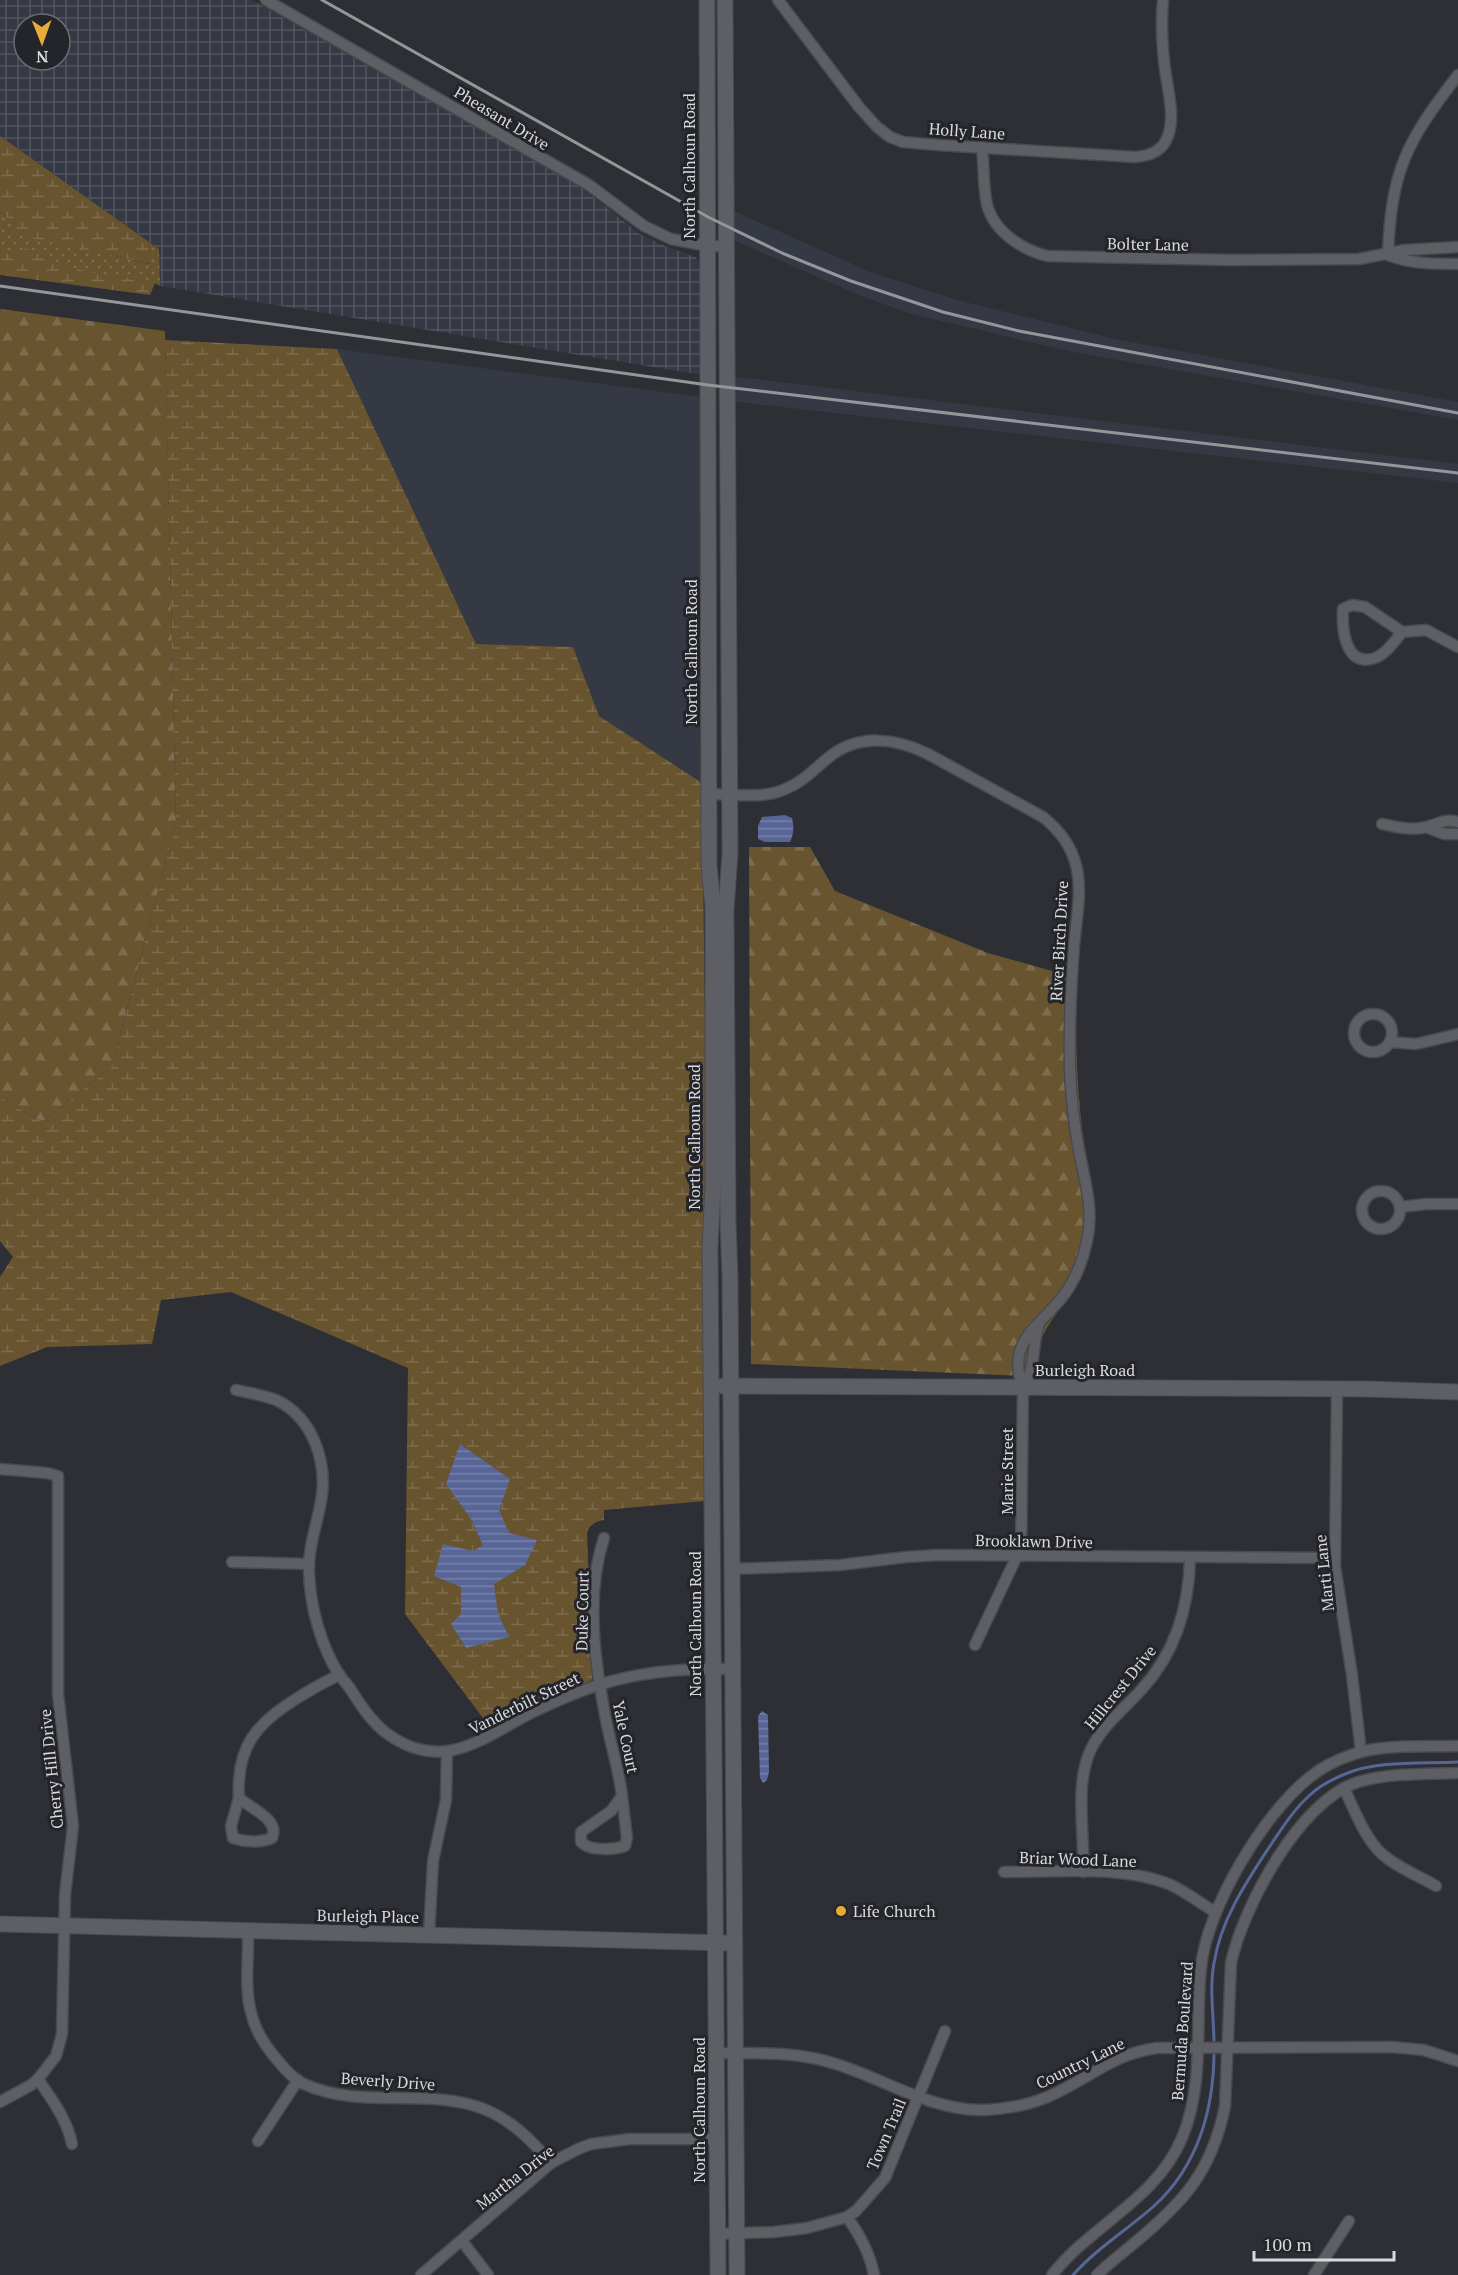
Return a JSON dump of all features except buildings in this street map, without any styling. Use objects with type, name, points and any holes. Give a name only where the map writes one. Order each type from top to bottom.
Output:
[{"type":"main road","name":"North Calhoun Road","points":[[706,0],[709,865],[713,907],[711,1386],[718,2275]]},
{"type":"main road","name":"North Calhoun Road","points":[[725,0],[729,794],[726,922],[735,1943],[729,2053],[737,2275]]},
{"type":"main road","name":"Burleigh Road","points":[[711,1386],[1337,1389],[1458,1392]]},
{"type":"main road","name":"Burleigh Place","points":[[0,1924],[735,1943]]},
{"type":"street","name":"Pheasant Drive","points":[[266,0],[589,185],[644,226],[671,239],[708,246],[727,246]]},
{"type":"street","name":"Holly Lane","points":[[778,0],[860,107],[884,132],[903,141],[1144,156],[1159,150],[1169,135],[1171,116],[1162,41],[1163,0]]},
{"type":"street","points":[[1388,255],[1389,216],[1401,163],[1421,125],[1458,75]]},
{"type":"street","name":"Bolter Lane","points":[[982,147],[986,200],[990,214],[998,226],[1011,238],[1037,253],[1066,257],[1229,260],[1359,259],[1422,248],[1458,247]]},
{"type":"street","name":"Bolter Lane","points":[[1388,255],[1410,262],[1458,264]]},
{"type":"street","points":[[1402,632],[1383,654],[1371,660],[1361,659],[1351,652],[1344,638],[1343,609],[1352,605],[1365,607],[1402,632],[1426,630],[1458,647]]},
{"type":"street","name":"River Birch Drive","points":[[709,794],[764,794],[780,791],[801,782],[841,749],[867,741],[887,740],[910,745],[1043,817],[1057,828],[1074,855],[1079,885],[1070,998],[1070,1067],[1079,1149],[1088,1193],[1089,1233],[1073,1280],[1040,1324],[1030,1330],[1024,1340],[1017,1372],[1023,1387]]},
{"type":"street","points":[[1426,827],[1437,822],[1458,822]]},
{"type":"street","points":[[1382,824],[1396,827],[1426,827],[1444,834],[1458,834]]},
{"type":"street","points":[[1390,1042],[1416,1044],[1458,1034]]},
{"type":"street","points":[[1400,1207],[1458,1204]]},
{"type":"street","name":"Marie Street","points":[[975,1645],[1018,1556],[1023,1387]]},
{"type":"street","name":"Marti Lane","points":[[1337,1389],[1335,1557],[1361,1752]]},
{"type":"street","name":"Vanderbilt Street","points":[[236,1390],[263,1395],[278,1401],[292,1411],[315,1442],[323,1479],[309,1564],[310,1589],[319,1627],[340,1675],[377,1725],[399,1741],[422,1749],[447,1752],[472,1746],[530,1714],[600,1684],[663,1672],[733,1669]]},
{"type":"street","name":"Cherry Hill Drive","points":[[0,1469],[58,1476],[58,1694],[73,1826],[64,1896],[62,2034],[56,2056],[38,2079],[0,2102]]},
{"type":"street","name":"Duke Court","points":[[600,1684],[594,1612],[599,1554],[604,1538]]},
{"type":"street","name":"Brooklawn Drive","points":[[733,1569],[840,1565],[906,1557],[1335,1557]]},
{"type":"street","name":"Hillcrest Drive","points":[[1083,1872],[1083,1788],[1085,1767],[1091,1749],[1113,1719],[1154,1675],[1173,1645],[1184,1609],[1190,1558]]},
{"type":"street","points":[[232,1562],[309,1564]]},
{"type":"street","points":[[239,1798],[269,1820],[273,1825],[272,1838],[266,1841],[243,1841],[233,1838],[231,1826],[239,1798],[238,1772],[241,1758],[257,1729],[284,1706],[340,1675]]},
{"type":"street","name":"Yale Court","points":[[600,1684],[622,1796],[627,1838],[625,1846],[614,1849],[584,1846],[581,1842],[581,1832],[611,1810],[622,1796]]},
{"type":"street","name":"Bermuda Boulevard","points":[[1052,2275],[1079,2245],[1141,2195],[1167,2166],[1181,2141],[1194,2098],[1203,2047],[1200,1968],[1204,1944],[1215,1912],[1245,1858],[1293,1792],[1311,1776],[1361,1752],[1458,1746]]},
{"type":"street","points":[[429,1935],[433,1861],[446,1800],[447,1752]]},
{"type":"street","points":[[1097,2275],[1165,2217],[1202,2174],[1209,2161],[1221,2127],[1226,2095],[1224,2047],[1231,1963],[1242,1923],[1298,1829],[1312,1812],[1344,1788],[1358,1782],[1378,1778],[1458,1773]]},
{"type":"street","points":[[1344,1788],[1370,1838],[1380,1852],[1436,1886]]},
{"type":"street","name":"Briar Wood Lane","points":[[1004,1872],[1083,1872],[1129,1875],[1160,1881],[1184,1892],[1215,1912]]},
{"type":"street","name":"Beverly Drive","points":[[248,1930],[248,1994],[256,2029],[264,2044],[280,2063],[304,2084],[340,2095],[441,2099],[476,2106],[495,2114],[519,2130],[551,2163]]},
{"type":"street","name":"Town Trail","points":[[718,2234],[807,2228],[848,2217],[885,2178],[945,2031]]},
{"type":"street","name":"Country Lane","points":[[729,2053],[792,2054],[813,2058],[852,2069],[919,2096],[969,2109],[983,2110],[1017,2106],[1056,2093],[1098,2068],[1131,2054],[1157,2048],[1392,2047],[1424,2050],[1458,2061]]},
{"type":"street","points":[[38,2079],[61,2113],[70,2132],[72,2144]]},
{"type":"street","points":[[258,2141],[298,2079]]},
{"type":"street","name":"Martha Drive","points":[[421,2275],[551,2163],[591,2144],[615,2140],[717,2139]]},
{"type":"street","points":[[848,2217],[859,2233],[874,2275]]},
{"type":"street","points":[[1314,2275],[1349,2221]]},
{"type":"street","points":[[462,2241],[488,2275]]},
{"type":"shaded area","points":[[0,0],[252,0],[582,188],[640,234],[696,257],[701,268],[702,375],[160,286],[159,249],[0,136]]},
{"type":"shaded area","points":[[734,211],[870,272],[957,300],[1115,339],[1458,402],[1458,420],[1073,352],[911,314],[859,295],[733,240]]},
{"type":"shaded area","points":[[337,349],[702,397],[702,783],[599,716],[573,647],[476,644]]},
{"type":"shaded area","points":[[730,376],[1458,464],[1458,483],[729,401]]},
{"type":"green space","points":[[0,136],[149,242],[151,264],[9,233],[15,224],[0,212]]},
{"type":"green space","points":[[0,212],[15,224],[10,232],[150,264],[149,242],[159,249],[160,286],[145,280],[107,276],[80,270],[53,261],[28,248],[8,255],[0,252]]},
{"type":"green space","points":[[28,248],[71,267],[117,277],[149,280],[155,283],[150,295],[0,275],[0,252],[8,254]]},
{"type":"green space","points":[[0,309],[165,331],[176,823],[112,1067],[42,1122],[0,1097]]},
{"type":"green space","points":[[165,340],[337,349],[476,644],[573,647],[599,716],[702,783],[707,1186],[705,1501],[604,1510],[604,1520],[593,1524],[587,1534],[593,1678],[588,1684],[492,1730],[405,1614],[408,1368],[231,1292],[161,1300],[152,1344],[47,1347],[0,1366],[0,1277],[13,1257],[0,1241],[0,1097],[42,1122],[112,1067],[176,823]]},
{"type":"green space","points":[[749,847],[810,847],[835,891],[988,953],[1077,978],[1078,1084],[1083,1137],[1094,1204],[1093,1238],[1079,1282],[1043,1336],[1038,1367],[1049,1377],[751,1364]]},
{"type":"water","points":[[785,815],[793,821],[790,842],[765,842],[758,839],[758,826],[762,817]]},
{"type":"water","points":[[460,1444],[510,1479],[499,1510],[509,1533],[537,1540],[525,1565],[494,1584],[498,1614],[509,1637],[466,1648],[451,1624],[461,1614],[461,1587],[434,1576],[443,1544],[473,1551],[483,1545],[471,1519],[446,1484]]},
{"type":"water","points":[[762,1711],[768,1715],[769,1772],[767,1780],[763,1783],[760,1778],[758,1716]]},
{"type":"waterway","points":[[1214,2045],[1213,1973],[1222,1932],[1251,1876],[1298,1807],[1322,1786],[1340,1776],[1372,1766],[1458,1762]]},
{"type":"waterway","points":[[1073,2275],[1092,2256],[1154,2206],[1182,2173],[1192,2155],[1207,2115],[1214,2051]]},
{"type":"railway","points":[[322,0],[708,217],[782,253],[851,281],[943,312],[1019,331],[1458,413]]},
{"type":"railway","points":[[0,286],[708,385],[1458,473]]},
{"type":"place","name":"Life Church","points":[[841,1911]]}]
